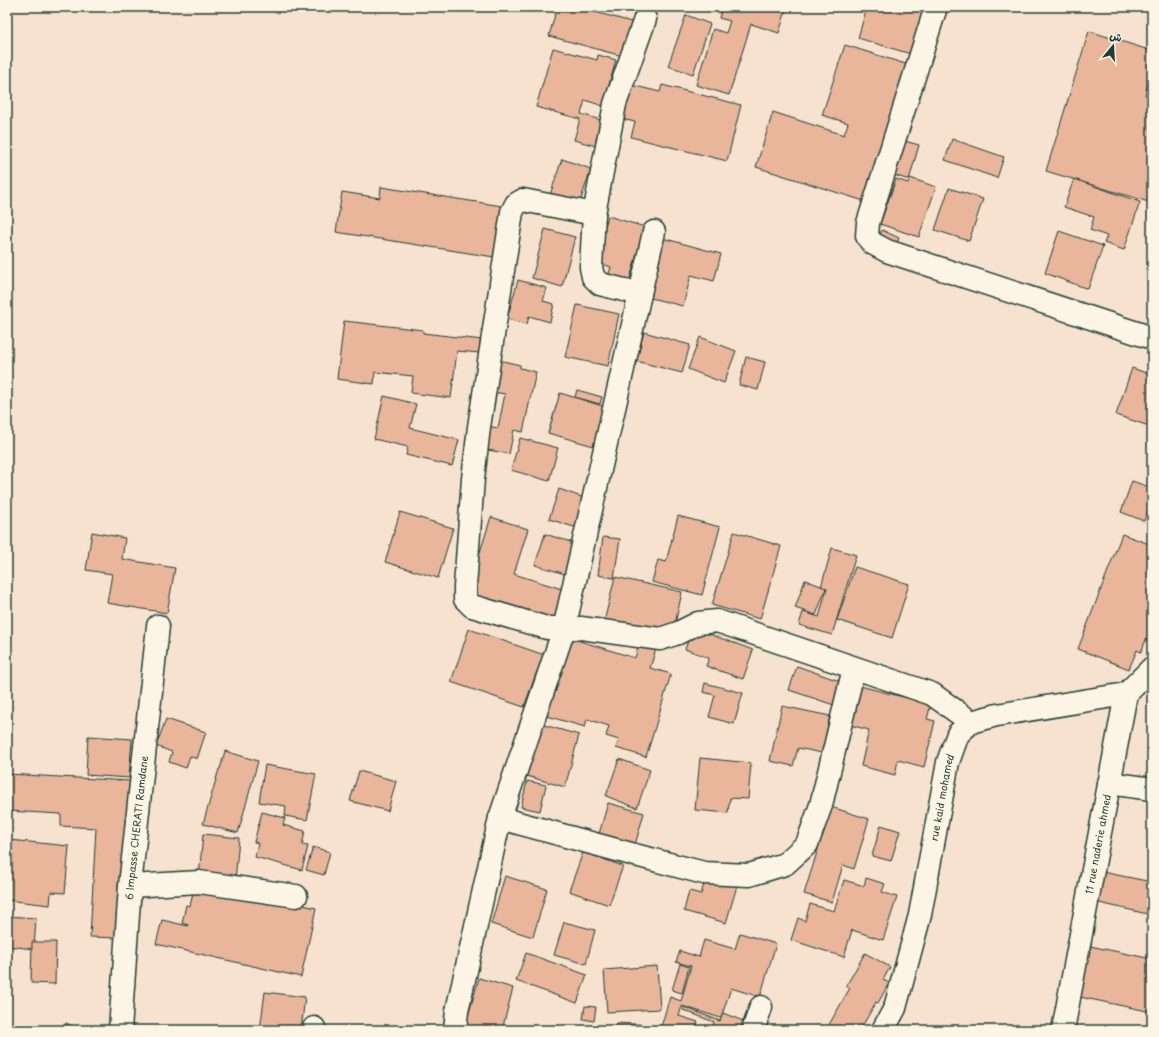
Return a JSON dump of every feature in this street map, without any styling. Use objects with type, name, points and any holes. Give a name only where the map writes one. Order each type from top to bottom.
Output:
[{"type":"street","points":[[936,7],[868,223],[867,236],[872,243],[887,251],[1152,338]]},
{"type":"street","points":[[640,294],[600,284],[593,277],[591,267],[594,214],[615,104],[645,19]]},
{"type":"street","points":[[594,214],[523,200],[516,204],[512,212],[479,427],[473,479],[465,587],[465,599],[472,606],[546,628],[581,628],[660,639],[678,633],[698,623],[717,621],[932,694],[971,722],[997,715],[1126,694],[1152,668]]},
{"type":"street","points":[[455,1030],[457,1011],[500,818],[564,629],[654,232]]},
{"type":"street","name":"6 Impasse CHERATI Ramdane","points":[[120,1030],[130,886],[158,626]]},
{"type":"street","points":[[500,818],[704,873],[749,875],[785,864],[807,844],[821,805],[854,668]]},
{"type":"street","name":"11 rue naderie ahmed","points":[[1063,1030],[1126,694]]},
{"type":"street","name":"rue kaid mohamed","points":[[883,1030],[895,1008],[920,915],[948,762],[958,734],[971,722]]},
{"type":"street","points":[[1109,783],[1152,789]]},
{"type":"street","points":[[130,886],[199,882],[296,896]]},
{"type":"street","points":[[753,1030],[762,1008]]},
{"type":"building","points":[[557,7],[577,7],[635,23],[626,57],[549,36]]},
{"type":"building","points":[[722,7],[787,7],[779,33],[751,24],[729,95],[696,85],[713,29],[726,33],[730,21],[719,18]]},
{"type":"building","points":[[867,7],[929,7],[914,55],[858,38]]},
{"type":"building","points":[[686,15],[710,24],[693,74],[668,66]]},
{"type":"building","points":[[1089,31],[1152,51],[1152,71],[1145,95],[1152,97],[1152,203],[1046,171]]},
{"type":"building","points":[[845,45],[909,65],[864,201],[756,167],[773,112],[844,135],[848,123],[822,115]]},
{"type":"building","points":[[553,48],[597,60],[598,55],[616,60],[603,106],[585,100],[581,114],[607,122],[600,147],[574,140],[580,119],[536,107]]},
{"type":"building","points":[[627,84],[660,92],[662,85],[741,105],[727,161],[631,137],[635,122],[618,118]]},
{"type":"building","points":[[952,139],[1004,157],[997,178],[945,160]]},
{"type":"building","points":[[901,140],[919,145],[909,180],[891,174]]},
{"type":"building","points":[[562,159],[591,169],[579,205],[550,195]]},
{"type":"building","points":[[910,178],[936,187],[919,237],[880,224],[896,179],[908,183]]},
{"type":"building","points":[[1074,179],[1140,202],[1124,250],[1104,243],[1107,236],[1090,230],[1094,217],[1064,207]]},
{"type":"building","points":[[381,187],[502,206],[494,257],[336,232],[342,192],[380,198]]},
{"type":"building","points":[[949,188],[983,199],[969,241],[935,230]]},
{"type":"building","points":[[608,216],[645,227],[628,285],[607,279],[611,267],[595,262]]},
{"type":"building","points":[[545,229],[575,237],[562,287],[532,278]]},
{"type":"building","points":[[882,230],[899,238],[895,248],[877,241]]},
{"type":"building","points":[[1059,231],[1103,246],[1088,289],[1045,273]]},
{"type":"building","points":[[655,236],[721,254],[714,281],[691,275],[683,306],[639,295]]},
{"type":"building","points":[[518,280],[547,288],[543,301],[554,304],[550,322],[529,316],[527,324],[507,319]]},
{"type":"building","points":[[577,305],[619,314],[608,366],[565,357]]},
{"type":"building","points":[[344,321],[423,330],[423,333],[482,340],[480,353],[457,351],[451,398],[411,393],[413,376],[375,372],[374,384],[337,379]]},
{"type":"building","points":[[644,332],[690,345],[682,373],[636,361]]},
{"type":"building","points":[[700,337],[736,351],[724,383],[688,369]]},
{"type":"building","points":[[746,357],[765,362],[758,390],[739,385]]},
{"type":"building","points":[[499,360],[520,365],[520,368],[536,372],[523,432],[514,430],[509,454],[478,448],[483,425],[498,428],[505,394],[493,392]]},
{"type":"building","points":[[1132,368],[1152,375],[1152,427],[1116,415]]},
{"type":"building","points":[[577,390],[602,397],[600,404],[575,397]]},
{"type":"building","points":[[560,393],[609,408],[597,447],[548,433]]},
{"type":"building","points":[[384,396],[416,404],[410,428],[459,440],[452,466],[406,455],[408,447],[374,439]]},
{"type":"building","points":[[520,438],[558,448],[549,481],[511,470]]},
{"type":"building","points":[[1132,481],[1152,488],[1152,498],[1144,521],[1121,512]]},
{"type":"building","points":[[559,489],[587,499],[577,528],[549,519]]},
{"type":"building","points":[[400,512],[453,528],[438,578],[385,562]]},
{"type":"building","points":[[678,516],[720,527],[702,595],[652,582],[658,560],[666,562]]},
{"type":"building","points":[[491,517],[528,529],[514,574],[565,590],[554,624],[466,597]]},
{"type":"building","points":[[92,532],[125,538],[122,559],[175,568],[167,613],[107,603],[112,574],[86,570]]},
{"type":"building","points":[[734,532],[781,546],[760,619],[712,605]]},
{"type":"building","points":[[545,534],[574,543],[565,574],[535,565]]},
{"type":"building","points":[[1122,534],[1152,545],[1152,625],[1141,652],[1137,650],[1129,669],[1078,649]]},
{"type":"building","points":[[603,537],[620,539],[614,578],[598,575]]},
{"type":"building","points":[[832,548],[856,555],[832,635],[799,625],[803,612],[819,617],[827,588],[821,587]]},
{"type":"building","points":[[855,567],[909,584],[892,638],[837,620]]},
{"type":"building","points":[[615,577],[682,592],[672,638],[604,622]]},
{"type":"building","points":[[805,580],[826,588],[816,615],[795,608]]},
{"type":"building","points":[[693,628],[753,650],[743,679],[706,666],[709,658],[685,649]]},
{"type":"building","points":[[469,629],[553,658],[547,675],[537,671],[524,707],[451,682]]},
{"type":"building","points":[[567,637],[635,658],[639,644],[656,649],[650,668],[671,674],[646,757],[616,748],[619,740],[606,736],[609,726],[587,719],[585,727],[543,715]]},
{"type":"building","points":[[797,666],[842,682],[834,705],[789,690]]},
{"type":"building","points":[[705,683],[743,693],[734,724],[709,717],[715,695],[703,692]]},
{"type":"building","points":[[856,685],[931,704],[927,719],[935,721],[924,767],[898,760],[895,775],[861,766],[869,730],[846,724]]},
{"type":"building","points":[[782,706],[830,716],[822,753],[798,748],[793,766],[770,761]]},
{"type":"building","points":[[166,719],[206,732],[197,759],[190,756],[186,768],[169,762],[172,752],[156,746]]},
{"type":"building","points":[[537,723],[579,735],[565,787],[523,775]]},
{"type":"building","points":[[88,736],[132,739],[129,778],[86,775]]},
{"type":"building","points":[[225,751],[258,761],[238,833],[203,824]]},
{"type":"building","points":[[700,758],[751,763],[748,799],[730,798],[728,813],[695,810]]},
{"type":"building","points":[[619,759],[650,770],[637,808],[606,796]]},
{"type":"building","points":[[265,765],[316,774],[307,820],[285,816],[286,806],[259,802]]},
{"type":"building","points":[[359,771],[396,781],[388,811],[350,801]]},
{"type":"building","points":[[7,774],[130,781],[120,938],[90,937],[96,828],[61,826],[61,814],[7,811]]},
{"type":"building","points":[[527,781],[546,785],[540,811],[521,807]]},
{"type":"building","points":[[608,803],[644,813],[635,845],[599,834]]},
{"type":"building","points":[[831,807],[869,819],[854,869],[843,865],[832,902],[804,894]]},
{"type":"building","points":[[262,812],[285,818],[283,825],[305,831],[302,845],[308,846],[302,870],[255,857],[258,843],[254,842]]},
{"type":"building","points":[[881,825],[900,831],[891,861],[872,856]]},
{"type":"building","points":[[203,834],[239,838],[235,881],[199,877]]},
{"type":"building","points":[[9,840],[69,846],[65,893],[51,892],[50,905],[7,900],[7,859]]},
{"type":"building","points":[[313,847],[330,852],[324,875],[306,870]]},
{"type":"building","points":[[583,852],[623,866],[609,905],[569,891]]},
{"type":"building","points":[[1102,872],[1152,882],[1152,915],[1095,902]]},
{"type":"building","points":[[505,876],[547,889],[533,937],[491,924]]},
{"type":"building","points":[[706,877],[737,886],[726,923],[684,911],[689,891],[701,894]]},
{"type":"building","points":[[866,878],[885,884],[882,892],[897,897],[883,940],[852,930],[844,957],[791,940],[798,918],[805,921],[810,904],[834,911],[844,880],[864,886]]},
{"type":"building","points":[[195,884],[238,890],[316,908],[301,977],[156,944],[162,920],[188,926],[182,923],[186,905],[190,906]]},
{"type":"building","points":[[7,916],[36,918],[34,949],[7,946]]},
{"type":"building","points":[[564,922],[595,930],[586,964],[554,955]]},
{"type":"building","points":[[740,933],[776,944],[760,997],[731,988],[721,1018],[682,1006],[679,1016],[698,1022],[695,1030],[660,1030],[670,997],[681,1001],[691,966],[676,962],[680,951],[699,957],[704,940],[735,949]]},
{"type":"building","points":[[32,942],[56,942],[55,984],[31,983]]},
{"type":"building","points":[[1090,946],[1152,959],[1152,1012],[1080,997]]},
{"type":"building","points":[[526,953],[587,975],[577,1003],[516,981]]},
{"type":"building","points":[[865,953],[890,967],[883,980],[889,983],[860,1030],[826,1030],[850,988],[846,986]]},
{"type":"building","points":[[680,964],[689,967],[682,993],[672,990]]},
{"type":"building","points":[[657,966],[660,1009],[607,1012],[604,970]]},
{"type":"building","points":[[479,978],[513,988],[502,1030],[464,1030]]},
{"type":"building","points":[[265,992],[305,997],[301,1030],[260,1030]]},
{"type":"building","points":[[585,1006],[596,1007],[594,1021],[583,1019]]},
{"type":"building","points":[[684,1007],[720,1021],[723,1013],[743,1021],[740,1030],[712,1030],[714,1022],[683,1010]]},
{"type":"building","points":[[66,1023],[81,1030],[63,1030]]},
{"type":"building","points":[[617,1023],[651,1025],[651,1030],[616,1030]]}]
